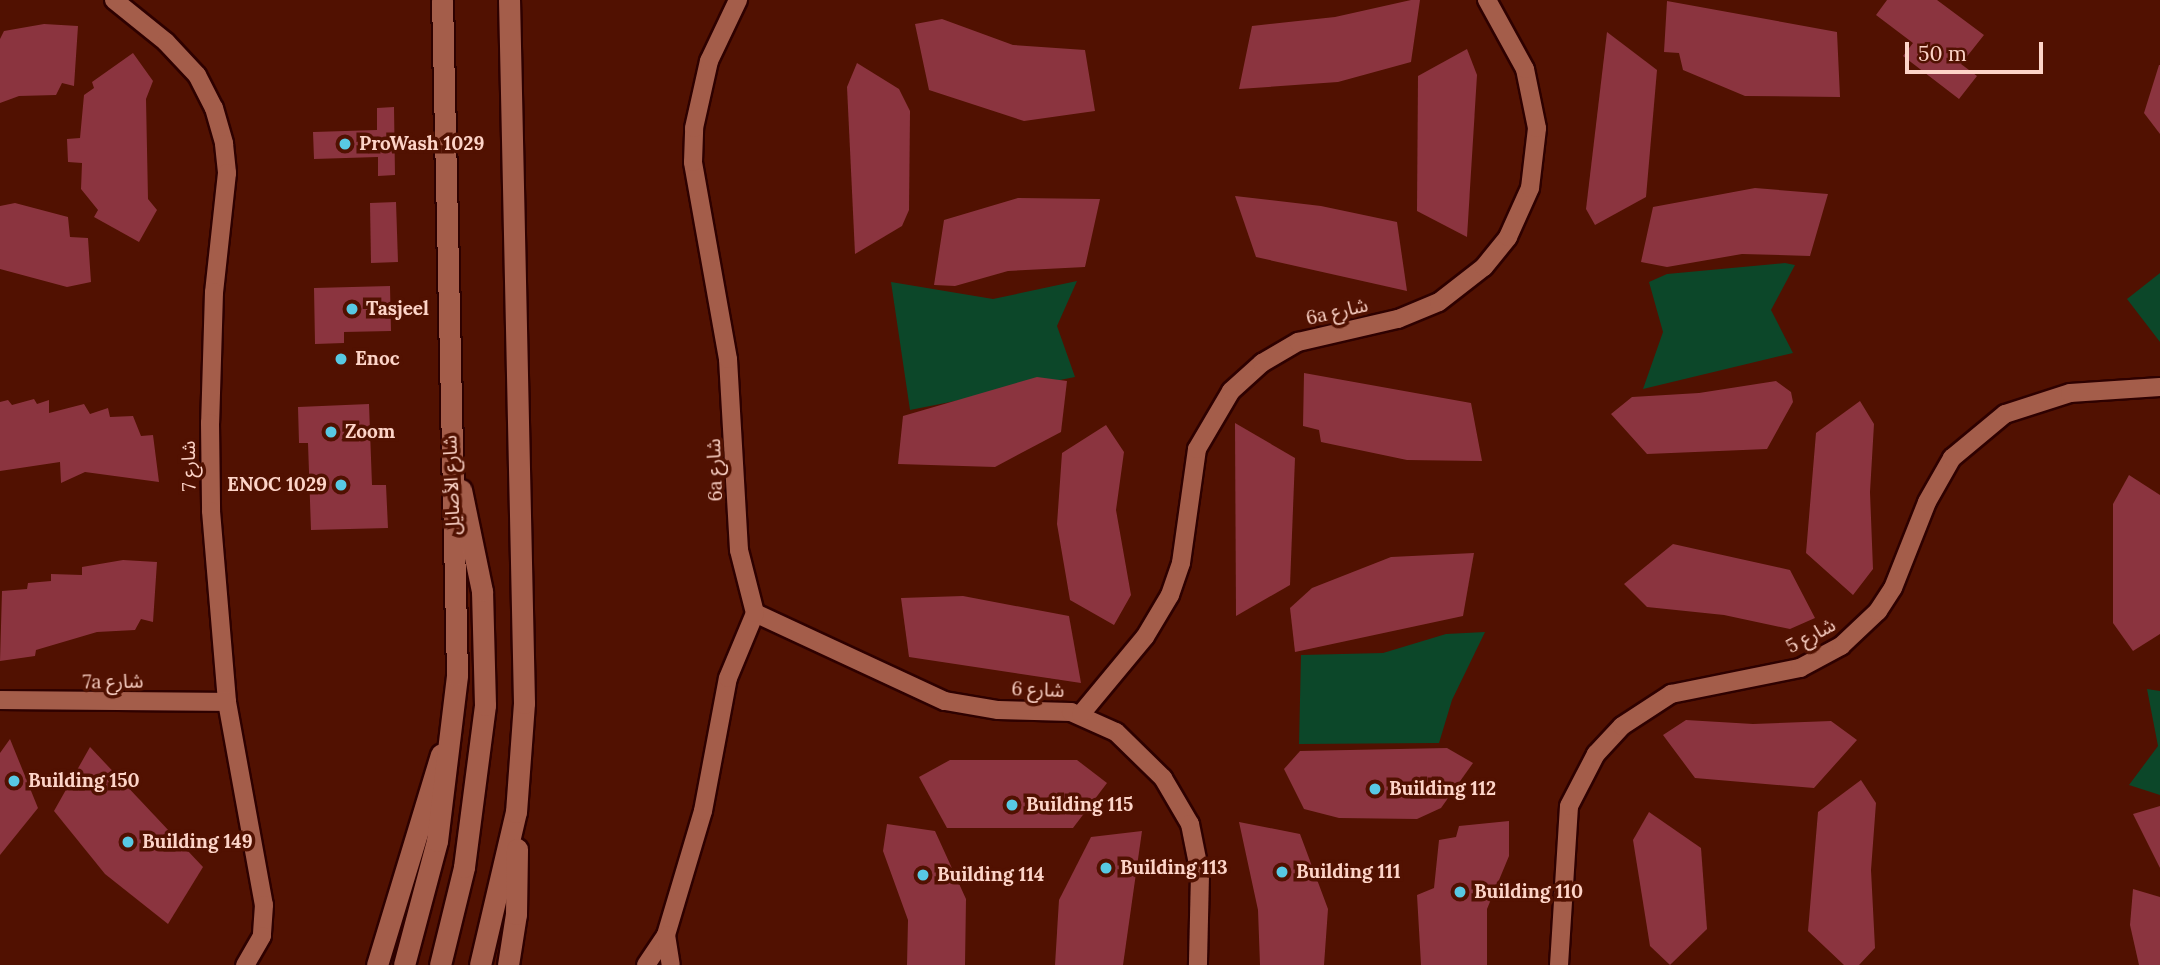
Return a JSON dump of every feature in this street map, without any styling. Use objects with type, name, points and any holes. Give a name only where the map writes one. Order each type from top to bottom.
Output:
[{"type":"main road","name":"شارع الأصايل","points":[[404,965],[437,841],[455,709],[457,641],[450,443],[442,0]]},
{"type":"main road","points":[[508,965],[518,887],[516,812],[525,618],[509,0]]},
{"type":"main road","points":[[440,965],[464,867],[478,782],[486,644],[473,540],[450,443]]},
{"type":"main road","points":[[377,965],[455,709]]},
{"type":"main road","points":[[480,965],[516,812]]},
{"type":"street","name":"شارع 7","points":[[114,0],[166,42],[197,75],[214,108],[224,144],[227,173],[214,292],[209,423],[211,511],[228,702],[264,905],[262,936],[245,965]]},
{"type":"street","name":"6a شارع","points":[[738,0],[705,72],[694,128],[693,162],[728,359],[739,550],[755,613]]},
{"type":"street","name":"6a شارع","points":[[1081,714],[1144,637],[1170,595],[1181,563],[1197,449],[1231,391],[1262,363],[1297,342],[1398,319],[1439,302],[1484,267],[1508,237],[1530,188],[1537,128],[1525,69],[1487,0]]},
{"type":"street","name":"شارع 5","points":[[1559,965],[1569,806],[1596,754],[1622,726],[1671,694],[1800,668],[1850,639],[1878,611],[1893,588],[1927,502],[1946,467],[1968,441],[2005,414],[2070,393],[2160,387]]},
{"type":"street","name":"شارع 6","points":[[755,613],[945,701],[998,710],[1081,714],[1116,732],[1163,779],[1184,812],[1199,860],[1198,965]]},
{"type":"street","points":[[646,965],[666,935],[703,811],[728,678],[755,613]]},
{"type":"street","name":"7a شارع","points":[[0,701],[228,702]]},
{"type":"street","points":[[666,935],[671,965]]},
{"type":"green space","points":[[1785,263],[1795,265],[1771,310],[1793,353],[1643,389],[1663,332],[1649,282],[1667,274]]},
{"type":"green space","points":[[2160,273],[2160,342],[2127,299]]},
{"type":"green space","points":[[1077,281],[1057,326],[1075,377],[910,410],[891,282],[993,299]]},
{"type":"green space","points":[[1485,632],[1452,700],[1439,743],[1299,744],[1301,655],[1383,653],[1446,634]]},
{"type":"green space","points":[[2147,689],[2160,691],[2160,795],[2129,785],[2158,746]]},
{"type":"building","points":[[1420,0],[1411,62],[1338,82],[1239,89],[1252,26],[1335,17]]},
{"type":"building","points":[[1887,0],[1937,0],[1984,35],[1961,64],[1977,76],[1959,99],[1903,56],[1913,43],[1876,15]]},
{"type":"building","points":[[1667,1],[1837,32],[1840,97],[1745,96],[1683,70],[1679,53],[1664,52]]},
{"type":"building","points":[[942,19],[1013,45],[1085,50],[1095,111],[1024,121],[929,90],[915,24]]},
{"type":"building","points":[[44,24],[78,26],[74,86],[62,83],[56,95],[19,96],[0,103],[0,39],[4,31]]},
{"type":"building","points":[[1607,32],[1657,70],[1646,197],[1595,225],[1586,209]]},
{"type":"building","points":[[1467,49],[1477,75],[1467,237],[1417,211],[1418,76]]},
{"type":"building","points":[[133,53],[153,81],[146,99],[148,199],[157,210],[139,242],[94,217],[98,210],[81,189],[82,163],[68,162],[67,139],[80,138],[84,95],[94,88],[92,82]]},
{"type":"building","points":[[857,63],[899,89],[910,111],[909,210],[902,226],[855,254],[847,87]]},
{"type":"building","points":[[2160,65],[2160,134],[2144,113]]},
{"type":"building","points":[[394,107],[395,175],[378,176],[378,157],[314,159],[313,132],[377,130],[377,108]]},
{"type":"building","points":[[1755,188],[1828,194],[1810,256],[1742,254],[1667,267],[1641,262],[1653,207]]},
{"type":"building","points":[[1235,196],[1321,206],[1397,222],[1407,291],[1256,257]]},
{"type":"building","points":[[1018,198],[1100,199],[1085,267],[1008,271],[955,286],[934,285],[944,220]]},
{"type":"building","points":[[396,202],[398,262],[371,263],[370,203]]},
{"type":"building","points":[[15,203],[68,217],[70,237],[88,238],[91,282],[67,287],[0,269],[0,206]]},
{"type":"building","name":"Tasjeel","points":[[390,286],[391,331],[344,332],[344,343],[315,344],[314,288]]},
{"type":"building","points":[[1304,373],[1471,403],[1482,461],[1407,460],[1321,442],[1319,430],[1303,426]]},
{"type":"building","points":[[1037,377],[1067,381],[1061,432],[995,467],[898,464],[903,416]]},
{"type":"building","points":[[1776,381],[1791,392],[1793,402],[1767,449],[1647,454],[1611,414],[1632,397],[1699,393]]},
{"type":"building","points":[[34,399],[37,404],[49,400],[49,413],[84,404],[90,414],[108,408],[110,417],[133,416],[141,436],[153,435],[159,482],[85,472],[61,483],[60,462],[0,471],[0,402],[8,400],[12,405]]},
{"type":"building","points":[[1860,401],[1874,424],[1870,492],[1873,569],[1853,595],[1806,553],[1816,433]]},
{"type":"building","name":"ENOC 1029","points":[[369,404],[372,485],[386,485],[388,528],[311,530],[308,443],[299,443],[298,407]]},
{"type":"building","points":[[1235,423],[1295,458],[1290,585],[1236,616]]},
{"type":"building","points":[[1106,425],[1124,452],[1116,510],[1131,595],[1114,625],[1070,600],[1057,524],[1062,453]]},
{"type":"building","points":[[2129,475],[2160,495],[2160,634],[2133,651],[2113,623],[2113,504]]},
{"type":"building","points":[[1673,544],[1790,570],[1815,618],[1790,629],[1724,615],[1647,607],[1624,584]]},
{"type":"building","points":[[1474,553],[1463,616],[1295,652],[1290,608],[1312,588],[1391,557]]},
{"type":"building","points":[[123,560],[157,562],[153,622],[141,619],[135,630],[97,632],[36,650],[35,656],[0,661],[2,591],[27,589],[28,583],[51,581],[51,574],[82,575],[82,567]]},
{"type":"building","points":[[963,596],[1069,616],[1081,683],[909,657],[901,598]]},
{"type":"building","points":[[1686,720],[1753,724],[1831,721],[1857,740],[1814,788],[1695,778],[1663,735]]},
{"type":"building","name":"Building 150","points":[[10,739],[38,808],[0,855],[0,753]]},
{"type":"building","name":"Building 149","points":[[90,747],[203,867],[168,924],[105,874],[54,811]]},
{"type":"building","name":"Building 112","points":[[1447,748],[1473,763],[1441,808],[1417,819],[1339,818],[1304,809],[1284,769],[1300,751]]},
{"type":"building","name":"Building 115","points":[[950,760],[1077,760],[1107,783],[1073,828],[947,828],[919,777]]},
{"type":"building","points":[[1861,780],[1876,803],[1871,870],[1875,948],[1859,965],[1844,965],[1808,931],[1818,812]]},
{"type":"building","points":[[2160,806],[2160,868],[2133,814]]},
{"type":"building","points":[[1649,812],[1701,848],[1707,929],[1670,965],[1650,946],[1633,840]]},
{"type":"building","name":"Building 110","points":[[1509,821],[1509,856],[1487,909],[1487,965],[1421,965],[1417,895],[1434,888],[1439,840],[1456,837],[1459,826]]},
{"type":"building","name":"Building 111","points":[[1239,822],[1300,834],[1328,909],[1324,965],[1260,965],[1258,910]]},
{"type":"building","name":"Building 114","points":[[887,824],[935,831],[966,899],[965,965],[907,965],[908,920],[883,851]]},
{"type":"building","name":"Building 113","points":[[1142,831],[1123,965],[1055,965],[1059,900],[1091,837]]},
{"type":"building","points":[[2133,889],[2160,897],[2160,965],[2139,965],[2130,925]]},
{"type":"place","name":"ProWash 1029","points":[[345,144]]},
{"type":"place","name":"Tasjeel","points":[[352,309]]},
{"type":"place","name":"Enoc","points":[[341,359]]},
{"type":"place","name":"Zoom","points":[[331,432]]},
{"type":"place","name":"ENOC 1029","points":[[341,485]]},
{"type":"place","name":"Building 150","points":[[14,781]]},
{"type":"place","name":"Building 112","points":[[1375,789]]},
{"type":"place","name":"Building 115","points":[[1012,805]]},
{"type":"place","name":"Building 149","points":[[128,842]]},
{"type":"place","name":"Building 113","points":[[1106,868]]},
{"type":"place","name":"Building 111","points":[[1282,872]]},
{"type":"place","name":"Building 114","points":[[923,875]]},
{"type":"place","name":"Building 110","points":[[1460,892]]}]
